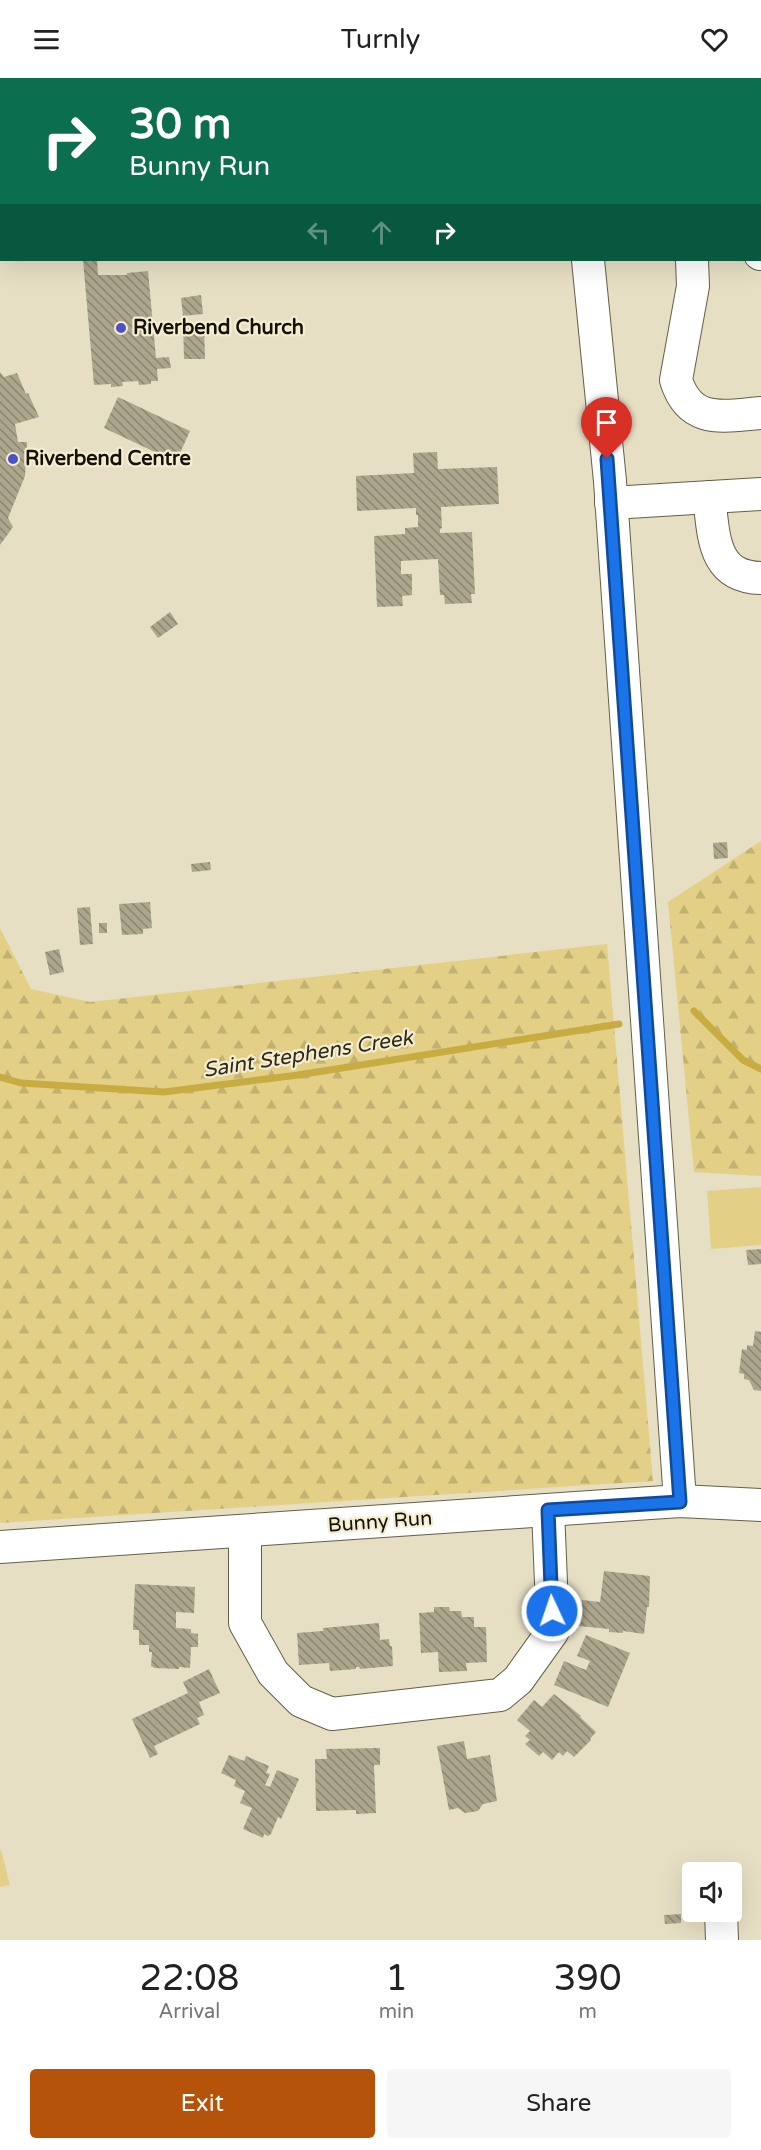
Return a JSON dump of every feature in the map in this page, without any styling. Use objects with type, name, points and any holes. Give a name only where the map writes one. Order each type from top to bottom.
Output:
[{"type":"street","points":[[588,261],[611,503],[680,1502]]},
{"type":"street","points":[[692,261],[693,286],[676,380],[680,392],[686,402],[707,416],[761,413]]},
{"type":"street","points":[[611,503],[761,494]]},
{"type":"street","points":[[709,497],[715,546],[726,567],[745,578],[761,578]]},
{"type":"street","name":"Bunny Run","points":[[0,1548],[680,1502],[761,1505]]},
{"type":"street","points":[[245,1531],[245,1623],[273,1673],[301,1701],[332,1714],[500,1695],[518,1680],[553,1631],[548,1510]]},
{"type":"street","points":[[721,1922],[722,1940]]},
{"type":"green space","points":[[761,841],[761,1176],[694,1172],[668,902]]},
{"type":"green space","points":[[0,928],[31,989],[90,1002],[607,944],[653,1481],[0,1523]]},
{"type":"green space","points":[[761,1187],[761,1245],[711,1249],[707,1191]]},
{"type":"green space","points":[[0,1851],[10,1885],[0,1887]]},
{"type":"building","name":"Riverbend Church","points":[[83,261],[97,261],[98,275],[127,275],[127,273],[148,271],[156,358],[169,357],[171,368],[157,369],[158,381],[151,381],[151,384],[139,385],[138,381],[122,382],[123,386],[94,385]]},
{"type":"building","points":[[201,295],[203,314],[183,316],[181,298]]},
{"type":"building","points":[[204,323],[205,359],[184,359],[183,324]]},
{"type":"building","name":"Riverbend Centre","points":[[0,372],[4,377],[17,373],[39,417],[15,424],[18,442],[27,442],[25,476],[8,518],[13,527],[0,545]]},
{"type":"building","points":[[118,397],[190,431],[176,462],[104,428]]},
{"type":"building","points":[[437,452],[438,469],[497,467],[499,504],[441,507],[442,528],[440,533],[472,532],[475,594],[471,594],[472,603],[445,604],[444,595],[440,595],[438,559],[401,561],[401,574],[412,574],[412,595],[402,596],[403,606],[377,607],[374,536],[405,534],[405,528],[418,527],[418,515],[416,515],[416,508],[357,511],[356,476],[414,473],[413,453]]},
{"type":"building","points":[[170,612],[178,624],[158,638],[150,627]]},
{"type":"building","points":[[727,842],[728,858],[714,859],[713,843]]},
{"type":"building","points":[[210,862],[211,870],[192,872],[191,864]]},
{"type":"building","points":[[150,902],[152,928],[143,929],[143,934],[122,935],[119,904]]},
{"type":"building","points":[[90,907],[93,944],[80,945],[77,908]]},
{"type":"building","points":[[99,923],[107,923],[107,933],[99,933]]},
{"type":"building","points":[[59,949],[64,972],[50,975],[45,952]]},
{"type":"building","points":[[761,1249],[761,1264],[748,1265],[746,1250]]},
{"type":"building","points":[[755,1331],[761,1332],[761,1391],[754,1390],[749,1380],[744,1379],[744,1374],[739,1373],[742,1349],[747,1350],[747,1345],[753,1346]]},
{"type":"building","points":[[604,1571],[650,1576],[649,1607],[647,1607],[644,1634],[609,1632],[609,1629],[579,1626],[582,1600],[600,1602]]},
{"type":"building","points":[[135,1584],[195,1587],[194,1613],[176,1612],[176,1628],[191,1629],[191,1633],[198,1634],[198,1647],[191,1647],[190,1668],[151,1666],[152,1652],[149,1652],[149,1645],[139,1645],[139,1630],[133,1630]]},
{"type":"building","points":[[434,1607],[449,1607],[450,1611],[461,1611],[462,1617],[474,1617],[474,1627],[486,1627],[487,1662],[466,1663],[467,1671],[439,1672],[438,1652],[421,1653],[419,1613],[434,1612]]},
{"type":"building","points":[[379,1623],[380,1640],[389,1639],[390,1646],[392,1646],[393,1666],[360,1669],[356,1667],[356,1669],[330,1671],[329,1663],[299,1665],[297,1633],[323,1631],[323,1628]]},
{"type":"building","points":[[586,1635],[630,1653],[608,1707],[554,1685],[564,1661],[586,1670],[590,1661],[577,1656]]},
{"type":"building","points":[[209,1669],[220,1693],[199,1702],[204,1715],[197,1718],[200,1724],[154,1746],[158,1754],[150,1758],[132,1719],[188,1693],[183,1682]]},
{"type":"building","points":[[554,1694],[581,1716],[596,1732],[574,1757],[567,1751],[563,1756],[559,1752],[552,1760],[543,1752],[539,1756],[525,1744],[530,1740],[525,1736],[530,1731],[517,1720],[534,1700],[542,1707]]},
{"type":"building","points":[[464,1741],[467,1759],[490,1755],[497,1801],[483,1804],[478,1811],[465,1813],[458,1808],[449,1810],[437,1746]]},
{"type":"building","points":[[380,1748],[380,1765],[374,1765],[376,1813],[356,1814],[356,1810],[316,1811],[315,1759],[327,1759],[326,1749]]},
{"type":"building","points":[[229,1755],[244,1761],[246,1756],[269,1766],[266,1773],[270,1774],[265,1785],[270,1787],[277,1770],[299,1779],[281,1819],[278,1817],[268,1836],[264,1834],[263,1838],[243,1829],[252,1808],[240,1803],[245,1791],[234,1786],[236,1780],[221,1773]]},
{"type":"building","points":[[681,1914],[681,1923],[665,1924],[664,1915]]},
{"type":"waterway","name":"Saint Stephens Creek","points":[[694,1011],[743,1060],[761,1069]]},
{"type":"waterway","name":"Saint Stephens Creek","points":[[0,1077],[21,1083],[164,1092],[298,1075],[619,1024]]},
{"type":"place","name":"Riverbend Church","points":[[121,328]]},
{"type":"place","name":"Riverbend Centre","points":[[13,459]]},
{"type":"route","points":[[552,1611],[548,1510],[680,1502],[607,459]]}]
